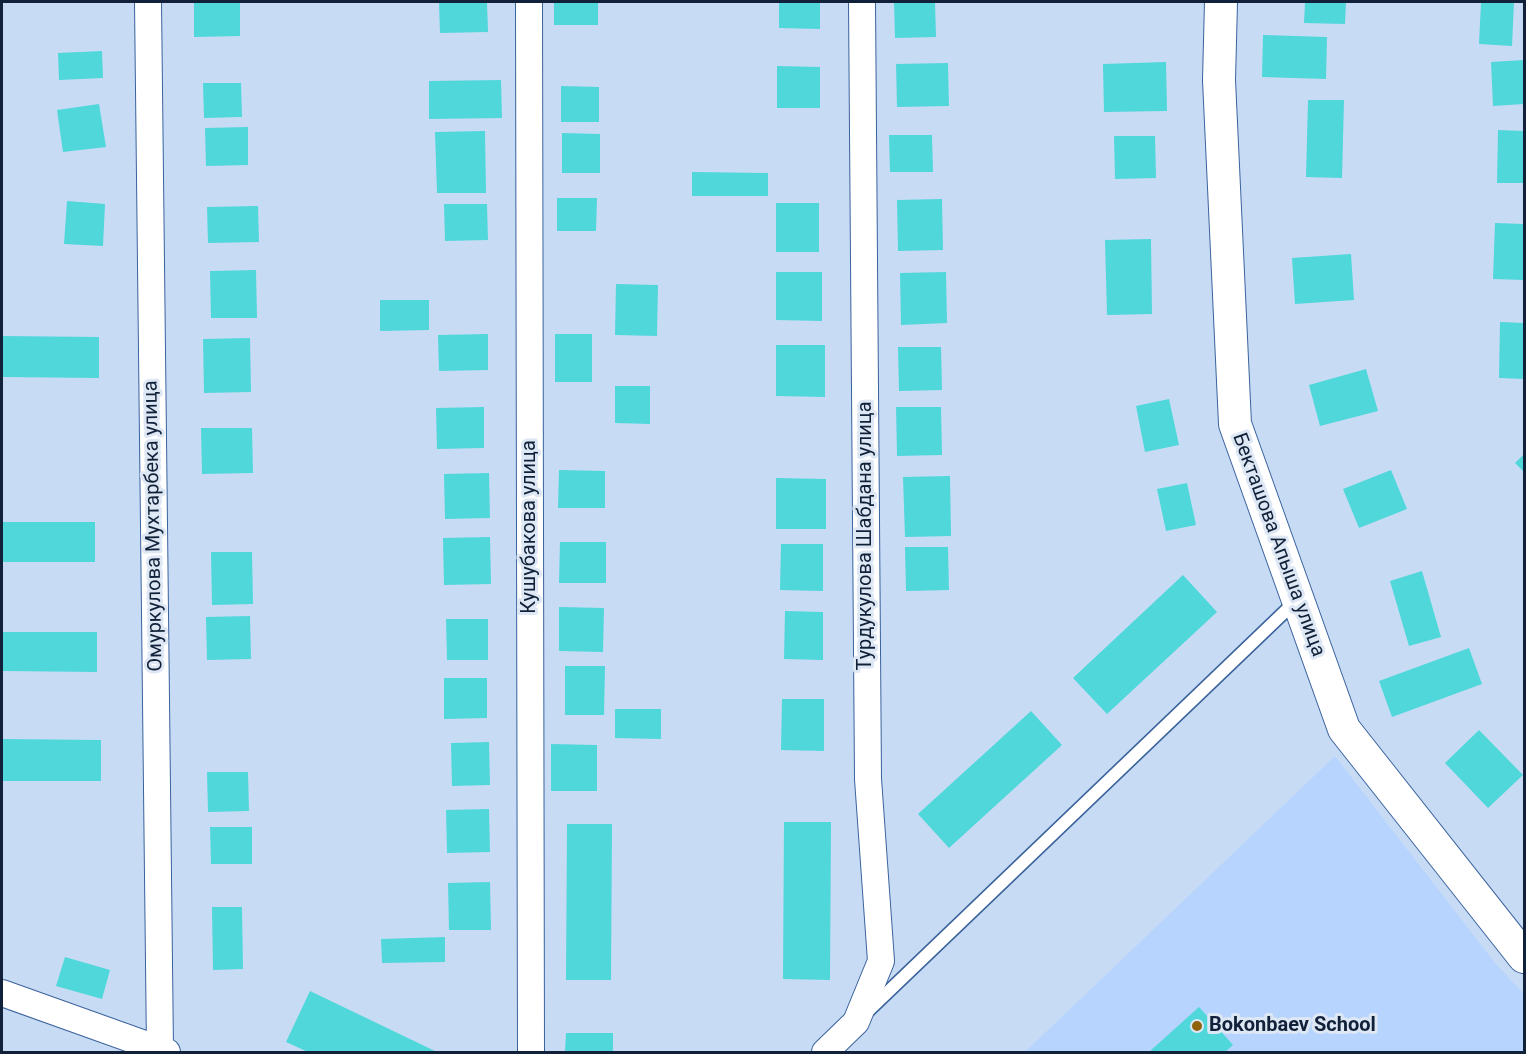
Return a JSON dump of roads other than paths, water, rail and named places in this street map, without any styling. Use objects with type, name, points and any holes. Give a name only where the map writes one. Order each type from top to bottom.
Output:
[{"type":"street","name":"Омуркулова Мухтарбека улица","points":[[148,2],[164,1051]]},
{"type":"street","name":"Кушубакова улица","points":[[530,2],[531,1053]]},
{"type":"street","name":"Турдукулова Шабдана улица","points":[[825,1053],[856,1022],[881,960],[868,779],[862,2]]},
{"type":"street","name":"Бекташова Апыша улица","points":[[1221,2],[1219,80],[1235,424],[1344,729],[1522,954]]},
{"type":"street","points":[[2,993],[164,1051]]},
{"type":"lane","points":[[856,1022],[1298,599]]},
{"type":"place","name":"Bokonbaev School","points":[[1197,1026]]}]
